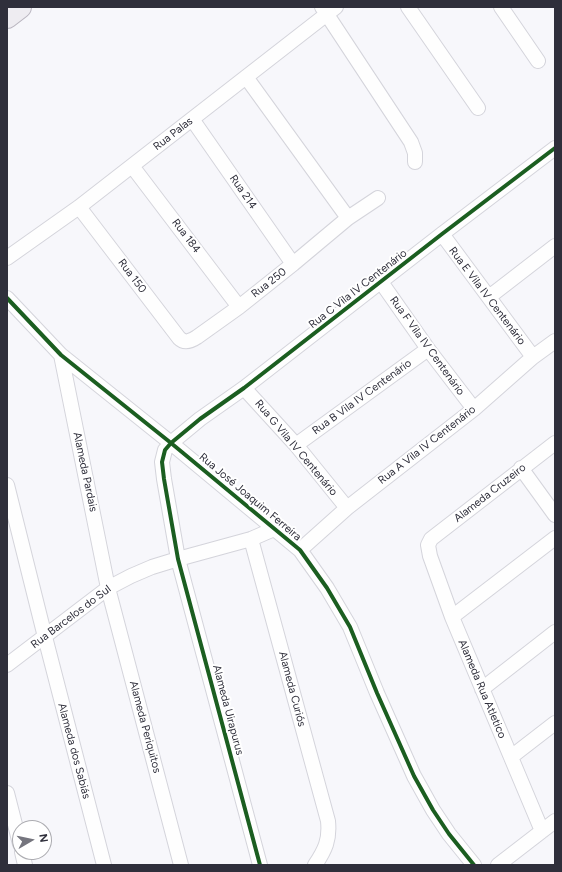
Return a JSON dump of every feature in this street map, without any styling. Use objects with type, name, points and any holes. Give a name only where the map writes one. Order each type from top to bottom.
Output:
[{"type":"main road","points":[[7,17],[20,7]]},
{"type":"street","points":[[408,7],[478,108]]},
{"type":"street","points":[[501,7],[538,60]]},
{"type":"street","points":[[328,9],[411,142],[415,153],[415,162]]},
{"type":"street","name":"Rua Palas","points":[[7,258],[79,207],[192,120],[328,9]]},
{"type":"street","points":[[246,77],[348,218]]},
{"type":"street","name":"Rua 214","points":[[192,120],[294,264]]},
{"type":"street","name":"Rua C Vila IV Centenário","points":[[171,443],[200,419],[244,388],[555,148]]},
{"type":"street","name":"Rua 184","points":[[132,166],[239,307]]},
{"type":"street","name":"Rua 250","points":[[186,342],[197,337],[239,307],[294,264],[348,218],[378,198]]},
{"type":"street","name":"Rua 150","points":[[79,207],[179,338],[186,342]]},
{"type":"street","name":"Rua E Vila IV Centenário","points":[[442,234],[533,357]]},
{"type":"street","points":[[488,297],[555,246]]},
{"type":"street","name":"Rua F Vila IV Centenário","points":[[381,282],[428,349],[474,409]]},
{"type":"street","name":"Rua José Joaquim Ferreira","points":[[7,298],[61,355],[171,443],[300,550],[327,588],[350,627],[377,693],[414,776],[433,810],[449,834],[474,865]]},
{"type":"street","name":"Rua A Vila IV Centenário","points":[[300,550],[347,508],[474,409],[533,357],[555,341]]},
{"type":"street","name":"Rua B Vila IV Centenário","points":[[296,445],[428,349]]},
{"type":"street","name":"Alameda Pardais","points":[[61,355],[108,588]]},
{"type":"street","name":"Rua G Vila IV Centenário","points":[[244,388],[296,445],[347,508]]},
{"type":"street","name":"Alameda Uirapurus","points":[[171,443],[165,450],[162,462],[178,559],[260,865]]},
{"type":"street","name":"Alameda Cruzeiro","points":[[428,545],[431,539],[555,443]]},
{"type":"street","points":[[521,468],[555,515]]},
{"type":"street","name":"Alameda dos Sabiás","points":[[7,485],[44,637],[104,865]]},
{"type":"street","name":"Rua Barcelos do Sul","points":[[7,665],[108,588],[131,576],[152,567],[251,538],[274,529]]},
{"type":"street","name":"Alameda Curiós","points":[[251,538],[328,821],[328,840],[323,853],[315,865]]},
{"type":"street","points":[[452,616],[555,538]]},
{"type":"street","name":"Alameda Rua Atletico","points":[[428,545],[430,556],[452,616],[542,831]]},
{"type":"street","name":"Alameda Periquitos","points":[[108,588],[181,865]]},
{"type":"street","points":[[482,689],[555,632]]},
{"type":"street","points":[[511,757],[555,723]]},
{"type":"street","points":[[7,793],[14,820]]},
{"type":"street","points":[[498,865],[555,821]]},
{"type":"cycle path","points":[[260,865],[178,559],[164,479],[162,462],[165,450],[171,443],[200,419],[244,388],[555,148]]},
{"type":"cycle path","points":[[7,298],[61,355],[171,443],[300,550],[327,588],[350,627],[377,693],[414,776],[433,810],[449,834],[474,865]]}]
